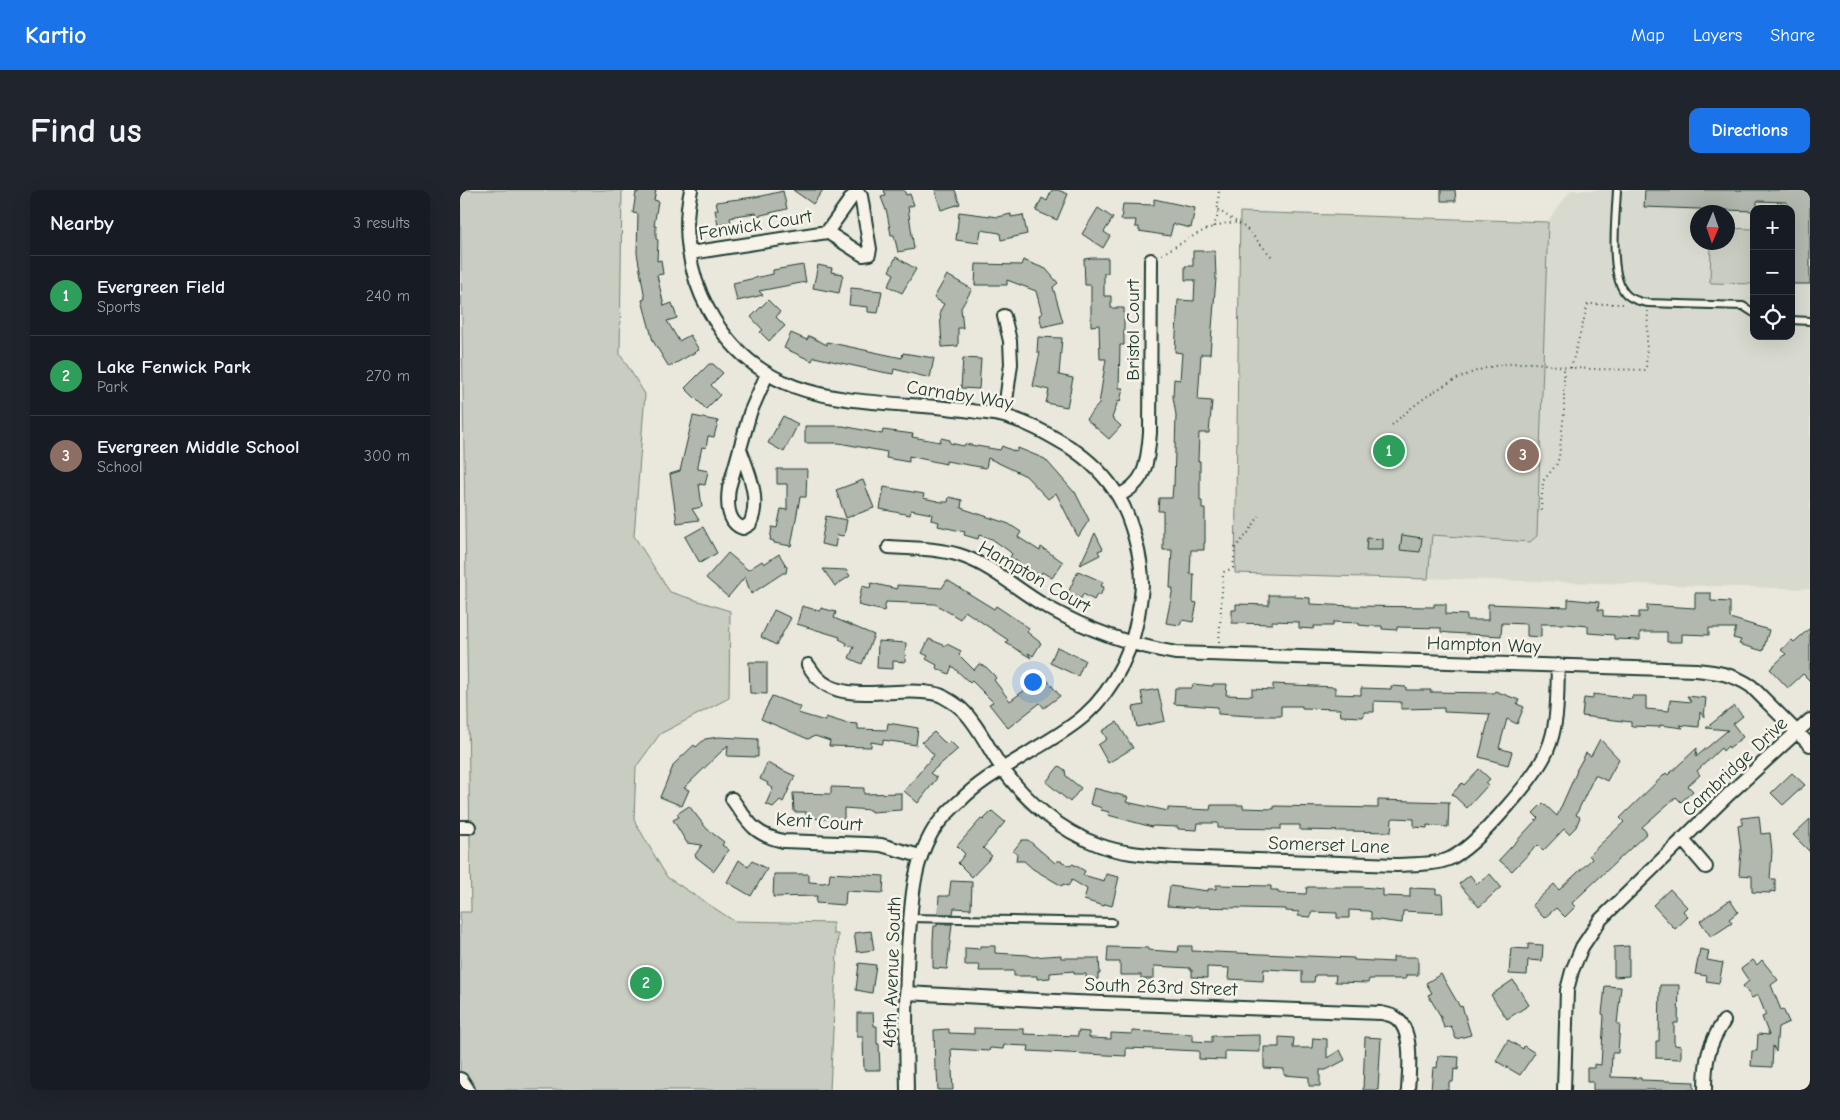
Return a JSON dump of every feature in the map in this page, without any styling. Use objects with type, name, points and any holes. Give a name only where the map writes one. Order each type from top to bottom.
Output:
[{"type":"street","name":"Carnaby Way","points":[[691,190],[686,227],[694,276],[700,296],[714,322],[749,361],[788,386],[814,394],[838,398],[944,407],[1004,416],[1042,430],[1079,454],[1101,473],[1118,496],[1130,522],[1142,583],[1138,615],[1130,644],[1118,674],[1103,697],[1082,718],[972,789],[946,814],[933,830],[920,856]]},
{"type":"street","name":"Fenwick Court","points":[[690,253],[827,232],[863,255],[869,254],[870,249],[862,196],[858,194],[852,197],[827,232]]},
{"type":"street","name":"Bristol Court","points":[[1118,496],[1129,491],[1142,478],[1147,461],[1150,433],[1151,260]]},
{"type":"street","points":[[1004,316],[1010,341],[1011,364],[1004,416]]},
{"type":"street","points":[[740,449],[754,493],[752,519],[750,524],[743,528],[734,523],[727,501],[740,449],[750,413],[767,374]]},
{"type":"street","name":"Hampton Court","points":[[890,547],[944,552],[966,557],[990,570],[1046,607],[1093,631],[1130,644]]},
{"type":"street","name":"Hampton Way","points":[[1130,644],[1176,652],[1696,670],[1722,673],[1740,679],[1751,686],[1810,745]]},
{"type":"street","name":"Somerset Lane","points":[[808,664],[817,677],[828,686],[843,691],[915,691],[938,694],[959,706],[982,736],[1002,768],[1044,813],[1085,839],[1117,850],[1143,855],[1174,857],[1396,865],[1448,860],[1468,848],[1486,831],[1532,776],[1547,751],[1554,728],[1557,711],[1558,665]]},
{"type":"street","name":"Cambridge Drive","points":[[1564,1090],[1567,990],[1572,971],[1582,947],[1600,920],[1682,839],[1810,720]]},
{"type":"street","name":"Kent Court","points":[[732,799],[752,827],[761,834],[771,838],[783,841],[866,844],[920,856]]},
{"type":"street","name":"Cambridge Drive","points":[[1682,839],[1706,867]]},
{"type":"street","name":"46th Avenue South","points":[[907,1090],[906,993],[910,918],[913,885],[920,856]]},
{"type":"street","name":"South 263rd Street","points":[[906,993],[1105,1003],[1381,1013],[1397,1018],[1406,1032],[1409,1050],[1408,1090]]},
{"type":"street","points":[[1705,1090],[1705,1071],[1709,1050],[1715,1035],[1724,1021]]},
{"type":"street","points":[[460,1081],[466,1090]]},
{"type":"lane","points":[[1617,190],[1616,276],[1627,296],[1648,304],[1743,306],[1750,310]]},
{"type":"lane","points":[[1795,320],[1810,321]]},
{"type":"lane","points":[[910,918],[1112,922]]},
{"type":"path","points":[[1213,227],[1217,218],[1219,190]]},
{"type":"path","points":[[1218,210],[1246,228],[1272,257]]},
{"type":"path","name":"Bristol Court","points":[[1151,260],[1213,227],[1225,223],[1238,223]]},
{"type":"path","points":[[1571,368],[1588,304],[1627,304],[1635,300]]},
{"type":"path","points":[[1392,425],[1432,392],[1471,372],[1500,365],[1525,362],[1564,368],[1646,370],[1648,304]]},
{"type":"path","points":[[1541,510],[1543,481],[1557,464],[1559,457],[1564,413],[1564,368]]},
{"type":"path","points":[[1218,654],[1223,574],[1234,568],[1235,548],[1259,516]]},
{"type":"shaded area","points":[[460,190],[622,190],[620,354],[645,394],[634,536],[670,592],[730,611],[729,698],[660,734],[636,767],[634,820],[667,877],[734,921],[833,923],[833,934],[838,934],[830,1090],[460,1090],[460,912],[471,912]]},
{"type":"shaded area","points":[[1571,190],[1810,190],[1810,589],[1235,573],[1240,212],[1547,222]]},
{"type":"shaded area","points":[[1240,212],[1548,222],[1537,536],[1530,542],[1432,535],[1428,579],[1235,573]]},
{"type":"shaded area","points":[[1735,228],[1750,229],[1750,284],[1710,283],[1711,250],[1735,250]]},
{"type":"building","points":[[638,190],[656,190],[654,200],[658,201],[654,226],[656,226],[656,239],[658,240],[657,261],[661,260],[663,274],[657,275],[664,306],[672,303],[677,318],[667,321],[679,341],[690,335],[699,350],[669,367],[653,341],[642,300],[645,299],[637,253],[638,214],[633,213],[636,192],[638,193]]},
{"type":"building","points":[[793,190],[823,190],[813,204]]},
{"type":"building","points":[[884,190],[904,190],[906,195],[910,194],[914,205],[908,207],[914,249],[898,252],[894,235],[891,235],[887,213],[881,197],[886,196]]},
{"type":"building","points":[[935,190],[955,190],[960,204],[941,210]]},
{"type":"building","points":[[1052,190],[1068,194],[1057,220],[1036,211],[1042,198],[1047,201]]},
{"type":"building","points":[[1441,190],[1455,190],[1456,201],[1441,201]]},
{"type":"building","points":[[1645,190],[1810,190],[1810,284],[1795,284],[1795,205],[1787,205],[1787,202],[1757,201],[1757,205],[1750,205],[1750,211],[1735,210],[1735,205],[1690,205],[1690,209],[1644,207]]},
{"type":"building","points":[[783,191],[787,209],[757,216],[756,213],[734,216],[730,218],[731,223],[718,225],[715,210],[718,210],[716,202],[762,196]]},
{"type":"building","points":[[1154,199],[1195,208],[1191,228],[1173,224],[1170,236],[1139,231],[1139,227],[1135,227],[1136,220],[1121,220],[1123,204],[1154,205]]},
{"type":"building","points":[[1098,208],[1113,218],[1104,232],[1110,236],[1103,248],[1082,234]]},
{"type":"building","points":[[959,212],[998,217],[1011,214],[1011,217],[1023,215],[1027,234],[1001,240],[1000,233],[981,230],[979,243],[956,240]]},
{"type":"building","points":[[1193,251],[1215,251],[1216,278],[1210,354],[1201,354],[1198,400],[1212,401],[1209,433],[1199,433],[1200,501],[1202,501],[1202,509],[1205,509],[1205,543],[1204,550],[1191,550],[1190,574],[1194,574],[1193,602],[1197,603],[1193,622],[1182,620],[1180,625],[1166,623],[1173,588],[1170,588],[1172,550],[1163,550],[1163,511],[1158,511],[1159,498],[1172,498],[1174,486],[1176,415],[1173,397],[1174,379],[1180,380],[1182,353],[1175,352],[1178,300],[1194,301],[1195,280],[1185,280],[1185,266],[1193,266]]},
{"type":"building","points":[[896,257],[916,269],[902,293],[888,286],[894,274],[889,271]]},
{"type":"building","points":[[1108,258],[1108,273],[1104,273],[1104,296],[1111,296],[1111,308],[1124,308],[1124,345],[1120,345],[1119,388],[1123,388],[1120,402],[1118,401],[1112,418],[1121,426],[1109,439],[1086,419],[1099,404],[1106,359],[1100,359],[1099,325],[1091,326],[1091,285],[1085,285],[1084,259]]},
{"type":"building","points":[[1023,260],[1046,269],[1058,283],[1053,287],[1063,322],[1042,327],[1039,315],[1042,314],[1036,291],[1007,280],[1007,285],[975,285],[976,264],[1021,265]]},
{"type":"building","points":[[803,265],[806,282],[759,291],[763,295],[737,301],[733,283],[773,274],[773,270]]},
{"type":"building","points":[[818,265],[832,268],[831,272],[843,274],[839,293],[813,288]]},
{"type":"building","points":[[947,275],[972,289],[961,308],[963,328],[958,328],[958,346],[942,347],[940,311],[944,304],[934,298]]},
{"type":"building","points":[[851,288],[882,291],[878,313],[868,312],[868,307],[849,305]]},
{"type":"building","points":[[768,300],[780,312],[776,317],[785,326],[769,341],[760,332],[763,330],[751,317]]},
{"type":"building","points":[[791,333],[807,340],[809,336],[827,345],[827,342],[902,358],[903,353],[934,358],[930,378],[894,369],[893,374],[814,357],[812,361],[784,348]]},
{"type":"building","points":[[1038,337],[1062,338],[1059,375],[1073,378],[1067,407],[1046,403],[1049,390],[1033,386],[1040,352],[1037,352]]},
{"type":"building","points":[[963,358],[981,359],[979,389],[961,388]]},
{"type":"building","points":[[709,364],[713,364],[723,373],[711,385],[720,395],[706,409],[685,388]]},
{"type":"building","points":[[693,416],[718,421],[714,437],[708,436],[706,448],[702,447],[698,465],[698,469],[708,471],[705,485],[699,484],[702,507],[692,509],[699,520],[677,523],[670,474],[680,471]]},
{"type":"building","points":[[783,416],[798,424],[784,452],[768,443]]},
{"type":"building","points":[[805,426],[843,426],[882,434],[883,430],[913,434],[912,437],[940,442],[941,438],[950,440],[950,443],[964,446],[965,444],[1000,450],[1002,446],[1016,452],[1018,448],[1045,459],[1075,492],[1089,520],[1078,537],[1056,493],[1048,499],[1026,476],[988,458],[986,468],[946,461],[946,464],[909,456],[909,462],[886,458],[887,452],[839,443],[805,443]]},
{"type":"building","points":[[777,469],[807,469],[806,497],[800,497],[791,546],[774,543],[774,541],[770,540],[772,527],[777,528],[781,509],[787,510],[787,484],[777,484]]},
{"type":"building","points":[[863,480],[874,508],[846,518],[836,490]]},
{"type":"building","points":[[884,487],[924,494],[923,498],[942,502],[948,502],[949,497],[962,500],[961,508],[1009,524],[1021,532],[1018,537],[1040,551],[1041,547],[1063,562],[1052,578],[1042,572],[1040,576],[1010,557],[1012,554],[1009,551],[992,539],[979,535],[978,539],[964,535],[965,532],[938,526],[939,522],[931,520],[932,514],[911,510],[910,515],[880,509]]},
{"type":"building","points":[[826,516],[847,520],[844,536],[837,535],[835,547],[821,544]]},
{"type":"building","points":[[703,527],[717,553],[700,563],[685,537]]},
{"type":"building","points":[[1095,533],[1103,549],[1098,551],[1100,555],[1080,565]]},
{"type":"building","points":[[1402,535],[1422,538],[1420,552],[1400,550]]},
{"type":"building","points":[[1367,538],[1383,539],[1383,550],[1366,550]]},
{"type":"building","points":[[728,553],[748,570],[762,561],[764,564],[779,554],[787,567],[786,573],[783,573],[751,594],[745,577],[728,597],[706,578]]},
{"type":"building","points":[[823,569],[846,570],[850,576],[835,586]]},
{"type":"building","points":[[1078,571],[1103,582],[1101,586],[1104,587],[1100,596],[1097,594],[1094,600],[1083,594],[1081,599],[1068,593]]},
{"type":"building","points":[[947,580],[994,609],[996,606],[1029,628],[1027,632],[1041,643],[1033,656],[1028,653],[1031,658],[1006,643],[1008,640],[965,611],[960,619],[935,604],[886,602],[884,611],[858,605],[862,586],[870,588],[871,583],[897,589],[897,585],[942,588]]},
{"type":"building","points":[[1695,593],[1711,593],[1711,601],[1730,602],[1730,618],[1769,630],[1763,651],[1739,644],[1741,640],[1733,638],[1736,628],[1709,628],[1709,635],[1682,634],[1682,642],[1667,642],[1667,632],[1640,632],[1640,640],[1614,639],[1614,635],[1588,633],[1588,626],[1567,624],[1541,624],[1541,637],[1527,636],[1527,624],[1502,623],[1501,636],[1441,632],[1441,628],[1397,627],[1397,630],[1382,629],[1382,626],[1359,625],[1359,623],[1333,622],[1333,626],[1314,626],[1313,629],[1299,628],[1299,622],[1272,621],[1272,624],[1232,623],[1232,610],[1236,610],[1236,604],[1269,605],[1269,595],[1295,595],[1295,597],[1310,598],[1310,604],[1434,607],[1434,604],[1446,604],[1446,614],[1467,615],[1467,620],[1488,620],[1488,604],[1568,607],[1568,599],[1599,602],[1598,610],[1603,610],[1603,616],[1639,618],[1639,612],[1647,612],[1647,605],[1695,608]]},
{"type":"building","points":[[802,606],[820,611],[821,608],[836,612],[834,618],[874,635],[862,664],[849,658],[854,647],[846,645],[847,643],[839,639],[840,637],[797,624]]},
{"type":"building","points":[[774,610],[791,618],[776,645],[761,637]]},
{"type":"building","points":[[1810,628],[1810,681],[1803,674],[1788,688],[1770,669],[1786,654],[1781,650]]},
{"type":"building","points":[[929,639],[946,646],[947,644],[961,651],[959,655],[974,670],[979,664],[986,667],[996,678],[994,680],[1010,701],[1044,676],[1060,696],[1044,708],[1040,703],[1008,728],[989,704],[993,702],[972,681],[970,683],[952,666],[949,674],[936,668],[937,665],[926,659],[928,656],[922,653]]},
{"type":"building","points":[[878,641],[906,643],[905,662],[893,661],[893,669],[877,668]]},
{"type":"building","points":[[1057,647],[1085,660],[1078,676],[1050,663]]},
{"type":"building","points":[[749,662],[767,662],[767,694],[750,693]]},
{"type":"building","points":[[1193,684],[1213,686],[1213,684],[1227,684],[1226,695],[1252,696],[1252,689],[1273,690],[1273,684],[1335,687],[1335,694],[1361,695],[1361,688],[1391,689],[1391,686],[1406,687],[1406,690],[1431,690],[1430,692],[1494,693],[1495,691],[1519,700],[1517,704],[1524,707],[1517,724],[1507,719],[1499,748],[1512,752],[1508,765],[1479,757],[1490,714],[1444,712],[1444,708],[1401,709],[1401,702],[1374,701],[1374,712],[1364,712],[1363,717],[1341,716],[1340,709],[1302,708],[1302,706],[1281,706],[1281,716],[1251,716],[1218,714],[1218,707],[1174,704],[1175,688],[1192,688]]},
{"type":"building","points":[[1158,689],[1165,721],[1137,727],[1133,707],[1144,705],[1141,692]]},
{"type":"building","points":[[1593,694],[1632,699],[1632,696],[1646,696],[1646,709],[1669,711],[1670,700],[1691,702],[1687,696],[1706,698],[1704,717],[1700,712],[1699,727],[1680,725],[1683,728],[1660,725],[1660,727],[1631,726],[1631,722],[1582,716],[1584,698],[1593,699]]},
{"type":"building","points":[[772,696],[801,707],[798,713],[825,721],[826,717],[845,723],[858,724],[858,729],[887,730],[888,723],[918,728],[916,745],[883,740],[883,744],[871,742],[871,747],[829,746],[830,741],[815,736],[808,739],[761,719]]},
{"type":"building","points":[[1734,706],[1743,716],[1733,724],[1743,737],[1723,751],[1721,748],[1697,771],[1700,775],[1688,786],[1693,791],[1681,802],[1676,797],[1642,827],[1647,833],[1572,903],[1575,907],[1565,917],[1556,908],[1544,918],[1532,905],[1554,884],[1559,890],[1592,859],[1589,855],[1624,822],[1620,818],[1666,773],[1668,775],[1697,748],[1696,757],[1728,730],[1706,728]]},
{"type":"building","points":[[1117,722],[1133,748],[1108,763],[1098,745],[1107,739],[1102,731]]},
{"type":"building","points":[[934,732],[947,744],[950,741],[958,749],[930,773],[937,778],[918,803],[904,791],[934,755],[922,742]]},
{"type":"building","points":[[719,737],[758,739],[758,757],[727,756],[728,745],[684,788],[689,790],[682,806],[660,797],[674,764],[694,745],[696,747],[705,739]]},
{"type":"building","points":[[1600,739],[1619,759],[1607,781],[1595,775],[1576,815],[1580,817],[1576,827],[1569,834],[1564,829],[1543,851],[1537,845],[1512,871],[1499,860],[1538,818],[1533,813],[1543,803],[1557,816],[1576,771],[1586,753],[1591,756]]},
{"type":"building","points":[[767,763],[795,776],[783,802],[780,800],[773,807],[766,804],[773,788],[760,779]]},
{"type":"building","points":[[1059,766],[1065,770],[1066,776],[1081,788],[1070,802],[1046,782]]},
{"type":"building","points":[[1479,769],[1490,779],[1486,783],[1488,785],[1467,808],[1452,794],[1462,783],[1464,785]]},
{"type":"building","points":[[1792,773],[1805,785],[1783,805],[1771,793]]},
{"type":"building","points":[[831,787],[864,788],[864,794],[901,793],[901,810],[871,812],[870,810],[844,808],[844,820],[806,818],[806,812],[794,812],[793,793],[831,794]]},
{"type":"building","points":[[1094,788],[1128,797],[1126,802],[1168,811],[1168,808],[1210,810],[1211,805],[1243,805],[1243,808],[1274,809],[1274,806],[1378,808],[1378,800],[1449,802],[1448,827],[1427,825],[1427,828],[1414,827],[1414,819],[1394,818],[1392,819],[1391,832],[1300,830],[1300,825],[1281,825],[1281,829],[1218,828],[1218,823],[1198,823],[1197,830],[1178,829],[1178,827],[1152,827],[1108,815],[1109,812],[1090,804]]},
{"type":"building","points":[[689,806],[707,829],[724,842],[722,845],[729,850],[714,871],[695,855],[702,845],[687,843],[673,820],[679,817],[677,814]]},
{"type":"building","points":[[992,811],[1005,822],[983,848],[992,856],[972,877],[958,863],[965,854],[957,846],[981,819],[983,820]]},
{"type":"building","points":[[1759,816],[1761,834],[1770,833],[1772,851],[1770,879],[1775,879],[1775,892],[1770,891],[1770,893],[1752,892],[1752,876],[1739,875],[1741,851],[1738,826],[1742,825],[1742,818]]},
{"type":"building","points":[[1810,819],[1810,852],[1793,835]]},
{"type":"building","points":[[1022,840],[1028,840],[1055,863],[1061,861],[1070,866],[1073,864],[1085,871],[1083,875],[1104,881],[1106,874],[1119,877],[1112,906],[1105,904],[1104,906],[1084,900],[1087,889],[1072,880],[1068,886],[1063,884],[1062,886],[1033,869],[1024,861],[1016,861],[1017,854],[1013,851]]},
{"type":"building","points":[[739,860],[748,867],[752,861],[767,869],[751,896],[727,882]]},
{"type":"building","points":[[830,873],[884,876],[883,893],[846,891],[845,905],[816,903],[817,896],[773,897],[774,874],[809,874],[809,882],[822,883],[829,882]]},
{"type":"building","points":[[1490,874],[1501,887],[1479,907],[1459,884],[1470,875],[1477,884]]},
{"type":"building","points":[[951,881],[972,882],[971,909],[954,908],[953,914],[938,914],[939,896],[949,896]]},
{"type":"building","points":[[1216,885],[1271,886],[1271,890],[1278,890],[1278,893],[1306,894],[1307,887],[1362,887],[1383,889],[1383,896],[1410,897],[1410,888],[1436,889],[1436,894],[1442,894],[1443,913],[1403,911],[1402,923],[1371,919],[1371,912],[1368,911],[1349,910],[1349,918],[1337,918],[1337,913],[1311,912],[1311,917],[1298,916],[1299,912],[1286,911],[1286,909],[1167,906],[1170,886],[1208,891],[1208,889],[1216,889]]},
{"type":"building","points":[[1670,889],[1687,907],[1683,911],[1688,917],[1675,929],[1653,905]]},
{"type":"building","points":[[1730,900],[1738,912],[1729,919],[1732,923],[1711,937],[1700,921]]},
{"type":"building","points":[[937,924],[952,924],[947,969],[933,968],[934,926],[937,926]]},
{"type":"building","points":[[871,931],[874,950],[857,952],[854,933]]},
{"type":"building","points":[[1528,944],[1543,945],[1542,961],[1528,960],[1527,975],[1509,974],[1511,948],[1528,949]]},
{"type":"building","points":[[980,946],[995,946],[995,953],[1033,957],[1061,955],[1061,958],[1099,958],[1100,974],[1098,974],[1098,979],[1086,979],[1086,974],[1074,974],[1074,971],[1050,973],[1050,978],[1037,979],[1037,976],[1014,976],[1014,971],[979,971],[980,965],[965,965],[965,948],[980,949]]},
{"type":"building","points":[[1179,946],[1192,946],[1192,951],[1354,958],[1354,960],[1393,962],[1393,957],[1418,957],[1418,975],[1406,975],[1406,979],[1369,979],[1368,983],[1335,982],[1336,975],[1315,975],[1314,982],[1302,982],[1302,971],[1264,969],[1263,981],[1228,979],[1229,968],[1207,967],[1207,978],[1192,977],[1192,970],[1190,968],[1154,966],[1154,979],[1141,979],[1141,975],[1120,975],[1120,962],[1107,962],[1108,947],[1148,948],[1148,950],[1178,952]]},
{"type":"building","points":[[1629,946],[1629,976],[1614,977],[1614,947]]},
{"type":"building","points":[[1700,949],[1709,951],[1707,960],[1723,963],[1719,983],[1706,981],[1707,976],[1695,974]]},
{"type":"building","points":[[1753,960],[1757,965],[1762,960],[1778,980],[1771,985],[1781,1010],[1783,1009],[1789,1022],[1778,1027],[1776,1052],[1773,1046],[1772,1067],[1751,1066],[1752,1051],[1757,1051],[1758,1034],[1769,1035],[1762,1017],[1766,1015],[1758,995],[1752,998],[1743,986],[1749,981],[1741,969]]},
{"type":"building","points":[[859,963],[876,965],[872,993],[856,990]]},
{"type":"building","points":[[1441,974],[1460,1007],[1462,1006],[1471,1035],[1456,1039],[1451,1026],[1444,1028],[1440,1015],[1428,995],[1432,993],[1426,983]]},
{"type":"building","points":[[1513,980],[1529,1005],[1507,1019],[1491,995]]},
{"type":"building","points":[[1660,985],[1679,985],[1678,1023],[1674,1023],[1674,1042],[1675,1045],[1681,1046],[1681,1059],[1656,1058],[1656,1041],[1659,1041]]},
{"type":"building","points":[[1605,986],[1621,987],[1617,1024],[1620,1024],[1618,1053],[1612,1053],[1611,1077],[1694,1082],[1694,1090],[1593,1090],[1593,1082],[1587,1082],[1587,1068],[1594,1068],[1594,1064],[1601,1065],[1604,1015],[1602,1014]]},
{"type":"building","points":[[857,1013],[873,1013],[874,1026],[877,1026],[880,1070],[864,1070],[863,1037],[857,1037]]},
{"type":"building","points":[[974,1028],[1024,1029],[1024,1034],[1078,1036],[1078,1031],[1089,1032],[1089,1037],[1091,1038],[1111,1039],[1111,1033],[1132,1034],[1132,1031],[1193,1034],[1193,1041],[1212,1042],[1212,1036],[1260,1035],[1260,1052],[1225,1051],[1225,1060],[1199,1059],[1199,1051],[1154,1049],[1126,1048],[1126,1056],[1028,1051],[1029,1046],[1004,1045],[1003,1049],[990,1048],[989,1051],[951,1049],[953,1090],[938,1090],[937,1070],[935,1070],[934,1030],[949,1029],[949,1033],[974,1034]]},
{"type":"building","points":[[1279,1037],[1294,1038],[1293,1048],[1312,1048],[1313,1038],[1327,1039],[1327,1058],[1340,1050],[1345,1060],[1326,1070],[1320,1070],[1320,1086],[1309,1086],[1309,1077],[1284,1075],[1284,1069],[1264,1068],[1264,1047],[1279,1047]]},
{"type":"building","points":[[1365,1037],[1381,1038],[1378,1090],[1363,1090]]},
{"type":"building","points":[[1508,1040],[1523,1049],[1524,1046],[1535,1053],[1520,1075],[1496,1061]]},
{"type":"building","points":[[1438,1056],[1459,1057],[1458,1070],[1454,1069],[1453,1082],[1449,1082],[1449,1090],[1431,1090],[1433,1067],[1437,1068]]},
{"type":"place","name":"Evergreen Field","points":[[1389,451]]},
{"type":"place","name":"Evergreen Middle School","points":[[1523,455]]},
{"type":"place","name":"Lake Fenwick Park","points":[[646,983]]}]
